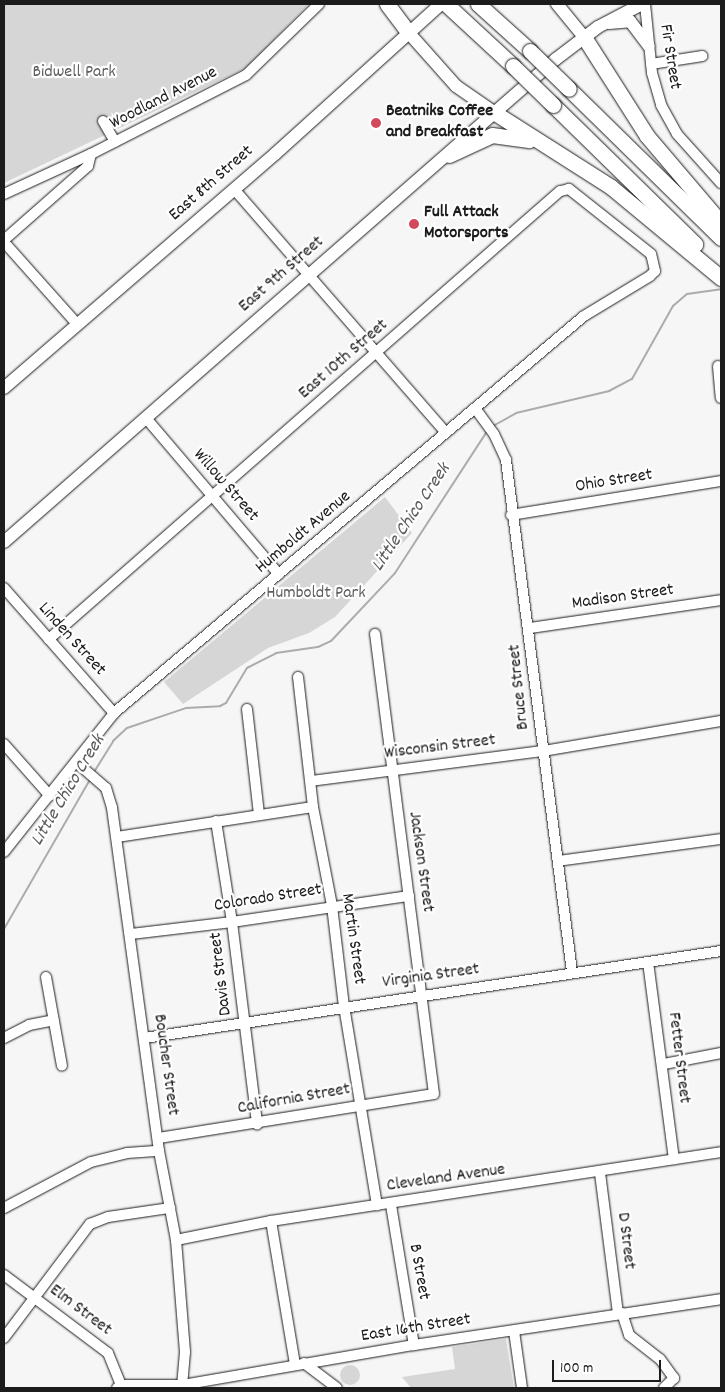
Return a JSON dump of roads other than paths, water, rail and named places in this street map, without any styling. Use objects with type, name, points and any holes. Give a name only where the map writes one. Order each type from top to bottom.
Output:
[{"type":"highway","points":[[387,4],[408,32]]},
{"type":"highway","points":[[446,4],[553,105],[720,274]]},
{"type":"highway","points":[[481,6],[530,51],[721,238]]},
{"type":"highway","points":[[584,36],[647,136],[721,223]]},
{"type":"highway","points":[[494,113],[611,187],[720,274]]},
{"type":"highway","points":[[449,155],[483,138],[503,135],[530,140],[573,162]]},
{"type":"main road","name":"East 8th Street","points":[[4,388],[234,189],[441,4]]},
{"type":"main road","points":[[557,4],[584,36]]},
{"type":"main road","name":"East 9th Street","points":[[4,542],[584,36],[643,4]]},
{"type":"main road","points":[[604,24],[630,21],[649,46]]},
{"type":"main road","points":[[408,32],[456,86],[494,113]]},
{"type":"street","name":"Woodland Avenue","points":[[4,194],[91,154],[246,75],[319,4]]},
{"type":"street","name":"Fir Street","points":[[643,4],[655,87],[668,118],[721,183]]},
{"type":"street","points":[[651,64],[702,56]]},
{"type":"street","points":[[103,121],[115,142]]},
{"type":"street","points":[[77,324],[4,241],[88,166],[91,154]]},
{"type":"street","points":[[234,189],[446,433]]},
{"type":"street","name":"East 10th Street","points":[[49,639],[560,191],[569,189],[645,247],[654,261],[655,271]]},
{"type":"street","name":"Humboldt Avenue","points":[[4,852],[50,796],[99,728],[114,714],[446,433],[478,412],[584,316],[655,271]]},
{"type":"street","points":[[718,366],[721,398]]},
{"type":"street","name":"Bruce Street","points":[[478,412],[494,434],[506,460],[511,515],[530,628],[543,751],[572,972]]},
{"type":"street","name":"Willow Street","points":[[146,418],[280,574]]},
{"type":"street","name":"Ohio Street","points":[[511,515],[721,481]]},
{"type":"street","name":"Linden Street","points":[[4,588],[114,714]]},
{"type":"street","name":"Madison Street","points":[[530,628],[721,600]]},
{"type":"street","name":"Jackson Street","points":[[375,634],[434,1094]]},
{"type":"street","name":"Martin Street","points":[[298,677],[313,807],[332,906],[344,1006],[362,1105],[377,1205]]},
{"type":"street","points":[[247,709],[259,814]]},
{"type":"street","name":"Wisconsin Street","points":[[311,781],[391,770],[405,771],[543,751],[721,721]]},
{"type":"street","points":[[4,744],[50,796]]},
{"type":"street","name":"Boucher Street","points":[[76,762],[102,785],[112,808],[117,837],[159,1138],[159,1151],[176,1240],[185,1352],[182,1387]]},
{"type":"street","points":[[117,837],[313,807]]},
{"type":"street","name":"Davis Street","points":[[216,821],[232,922],[257,1124]]},
{"type":"street","points":[[558,861],[721,839]]},
{"type":"street","name":"Colorado Street","points":[[131,934],[232,922],[410,896]]},
{"type":"street","name":"Virginia Street","points":[[145,1038],[420,994],[721,951]]},
{"type":"street","name":"Fetter Street","points":[[648,962],[664,1064],[674,1159]]},
{"type":"street","points":[[46,977],[62,1066]]},
{"type":"street","points":[[4,1038],[30,1025],[54,1020]]},
{"type":"street","points":[[664,1064],[721,1053]]},
{"type":"street","name":"California Street","points":[[159,1138],[257,1124],[434,1094]]},
{"type":"street","points":[[4,1208],[91,1162],[127,1153],[159,1151]]},
{"type":"street","name":"Cleveland Avenue","points":[[176,1240],[272,1221],[600,1173],[721,1152]]},
{"type":"street","name":"D Street","points":[[600,1173],[620,1313],[629,1335],[660,1359],[674,1378],[675,1380],[664,1388]]},
{"type":"street","name":"B Street","points":[[391,1205],[414,1345]]},
{"type":"street","points":[[4,1338],[90,1224],[108,1217],[170,1208]]},
{"type":"street","points":[[272,1221],[300,1363],[337,1388]]},
{"type":"street","name":"Elm Street","points":[[4,1275],[108,1353],[119,1387]]},
{"type":"street","name":"East 16th Street","points":[[119,1387],[182,1387],[300,1363],[721,1299]]},
{"type":"street","points":[[514,1331],[522,1388]]},
{"type":"waterway","name":"Little Chico Creek","points":[[493,426],[516,413],[609,391],[632,379],[673,306],[687,294],[721,289]]},
{"type":"waterway","name":"Little Chico Creek","points":[[94,772],[113,741],[127,728],[186,708],[220,706],[226,703],[247,668],[276,653],[318,647],[331,641],[395,573],[488,430]]},
{"type":"waterway","name":"Little Chico Creek","points":[[4,929],[91,778]]},
{"type":"place","name":"Beatniks Coffee and Breakfast","points":[[376,123]]},
{"type":"place","name":"Full Attack Motorsports","points":[[414,224]]},
{"type":"park label","name":"Bidwell Park","points":[[74,73]]},
{"type":"park label","name":"Humboldt Park","points":[[316,594]]}]
